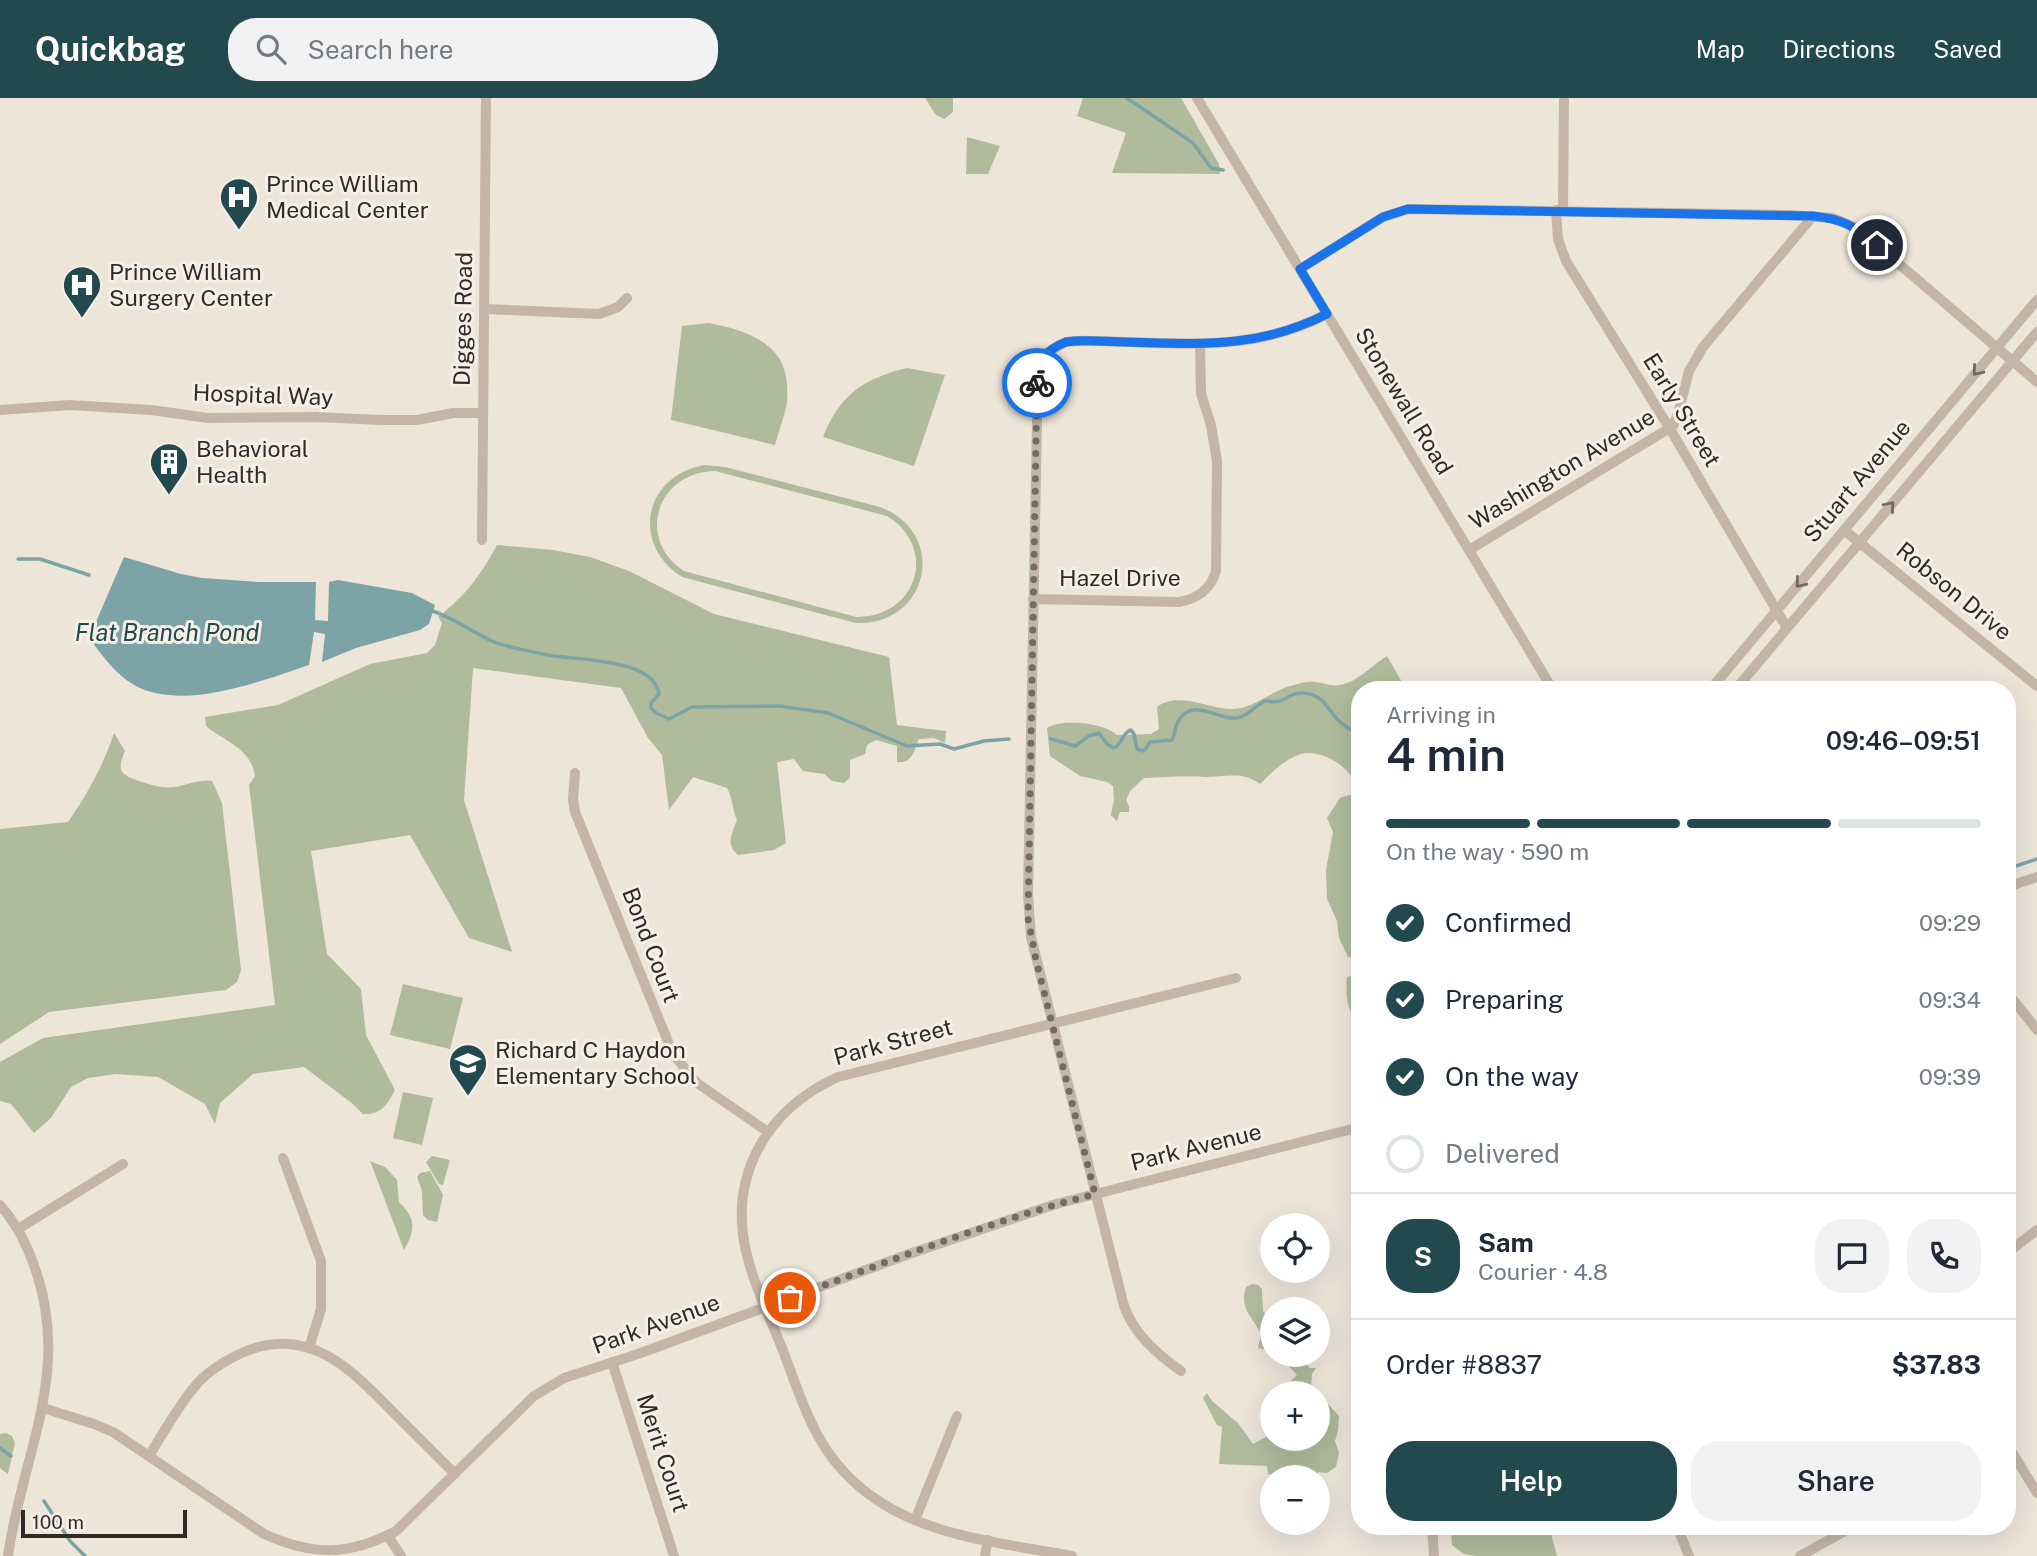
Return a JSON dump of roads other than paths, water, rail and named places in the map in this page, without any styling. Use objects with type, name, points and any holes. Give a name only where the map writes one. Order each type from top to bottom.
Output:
[{"type":"street","name":"Digges Road","points":[[482,540],[486,98]]},
{"type":"street","name":"Stonewall Road","points":[[1197,98],[1548,681]]},
{"type":"street","name":"Early Street","points":[[1564,98],[1558,239],[1566,261],[1670,429],[1787,628]]},
{"type":"street","points":[[1300,269],[1395,212],[1408,209],[1559,210],[1833,218],[1857,228],[2037,382]]},
{"type":"street","name":"Washington Avenue","points":[[1469,550],[1670,429],[1676,421],[1689,371],[1699,354],[1813,216]]},
{"type":"street","points":[[485,309],[599,314],[618,307],[626,298]]},
{"type":"street","name":"Stuart Avenue","points":[[1718,681],[2037,300]]},
{"type":"street","points":[[1181,1371],[1147,1343],[1128,1318],[1033,949],[1028,918],[1038,369],[1042,359],[1056,345],[1074,340],[1200,344],[1248,341],[1272,336],[1327,314]]},
{"type":"street","name":"Stuart Avenue","points":[[1743,681],[2037,332]]},
{"type":"street","name":"Hazel Drive","points":[[1033,599],[1179,601],[1201,594],[1213,581],[1216,571],[1217,461],[1200,383],[1200,344]]},
{"type":"street","name":"Hospital Way","points":[[0,410],[70,405],[151,410],[208,418],[317,417],[380,420],[417,420],[453,413],[483,413]]},
{"type":"street","name":"Robson Drive","points":[[1844,530],[2037,686]]},
{"type":"street","name":"Bond Court","points":[[575,773],[575,812],[673,1054],[697,1083],[768,1132]]},
{"type":"street","points":[[2016,884],[2037,877]]},
{"type":"street","name":"Park Street","points":[[1072,1556],[988,1540],[915,1520],[869,1494],[849,1478],[832,1459],[810,1423],[748,1261],[742,1220],[745,1185],[768,1132],[780,1116],[799,1100],[838,1077],[1236,978]]},
{"type":"street","points":[[2016,1003],[2037,1030]]},
{"type":"street","name":"Park Avenue","points":[[43,1408],[113,1432],[264,1534],[295,1548],[320,1554],[346,1553],[364,1548],[388,1536],[534,1396],[548,1386],[912,1253],[1056,1204],[1351,1129]]},
{"type":"street","points":[[284,1158],[321,1261],[320,1309],[309,1348]]},
{"type":"street","points":[[18,1229],[123,1164]]},
{"type":"street","points":[[0,1205],[18,1229],[32,1259],[47,1310],[50,1352],[43,1408],[6,1533],[8,1556]]},
{"type":"street","points":[[2016,1246],[2037,1230]]},
{"type":"street","points":[[149,1456],[186,1398],[197,1384],[219,1365],[251,1349],[282,1343],[309,1348],[339,1361],[354,1372],[455,1474]]},
{"type":"street","name":"Merit Court","points":[[612,1363],[674,1556]]},
{"type":"street","points":[[915,1520],[957,1416]]},
{"type":"street","points":[[2016,1459],[2037,1493]]},
{"type":"street","points":[[1433,1535],[1434,1556]]},
{"type":"street","points":[[1681,1535],[1689,1556]]},
{"type":"street","points":[[1800,1556],[1838,1535]]},
{"type":"street","points":[[388,1536],[401,1556]]},
{"type":"street","points":[[985,1556],[988,1540]]},
{"type":"water","name":"Flat Branch Pond","points":[[124,557],[202,578],[316,582],[315,620],[328,621],[329,582],[338,580],[412,593],[435,605],[429,624],[420,630],[356,648],[322,662],[325,634],[314,632],[309,665],[268,679],[198,695],[154,693],[121,676],[89,638]]},
{"type":"waterway","points":[[1127,98],[1193,143],[1211,168],[1223,170]]},
{"type":"waterway","points":[[18,559],[40,559],[89,575]]},
{"type":"waterway","points":[[429,610],[504,645],[631,668],[654,682],[659,694],[651,703],[651,708],[669,719],[692,707],[780,706],[828,713],[907,746],[940,744],[954,749],[984,741],[1009,739]]},
{"type":"waterway","points":[[1051,739],[1075,746],[1089,736],[1099,733],[1107,744],[1114,748],[1131,730],[1137,749],[1144,751],[1150,742],[1172,740],[1179,720],[1191,710],[1236,718],[1244,716],[1265,701],[1282,700],[1302,693],[1319,698],[1340,722],[1351,730]]},
{"type":"waterway","points":[[2016,866],[2037,859]]},
{"type":"waterway","points":[[0,1448],[11,1456]]},
{"type":"waterway","points":[[44,1501],[70,1541],[85,1556]]},
{"type":"place","name":"Prince William Medical Center","points":[[239,231]]},
{"type":"place","name":"Prince William Surgery Center","points":[[82,319]]},
{"type":"place","name":"Behavioral Health","points":[[169,496]]},
{"type":"place","name":"Richard C Haydon Elementary School","points":[[468,1097]]}]
